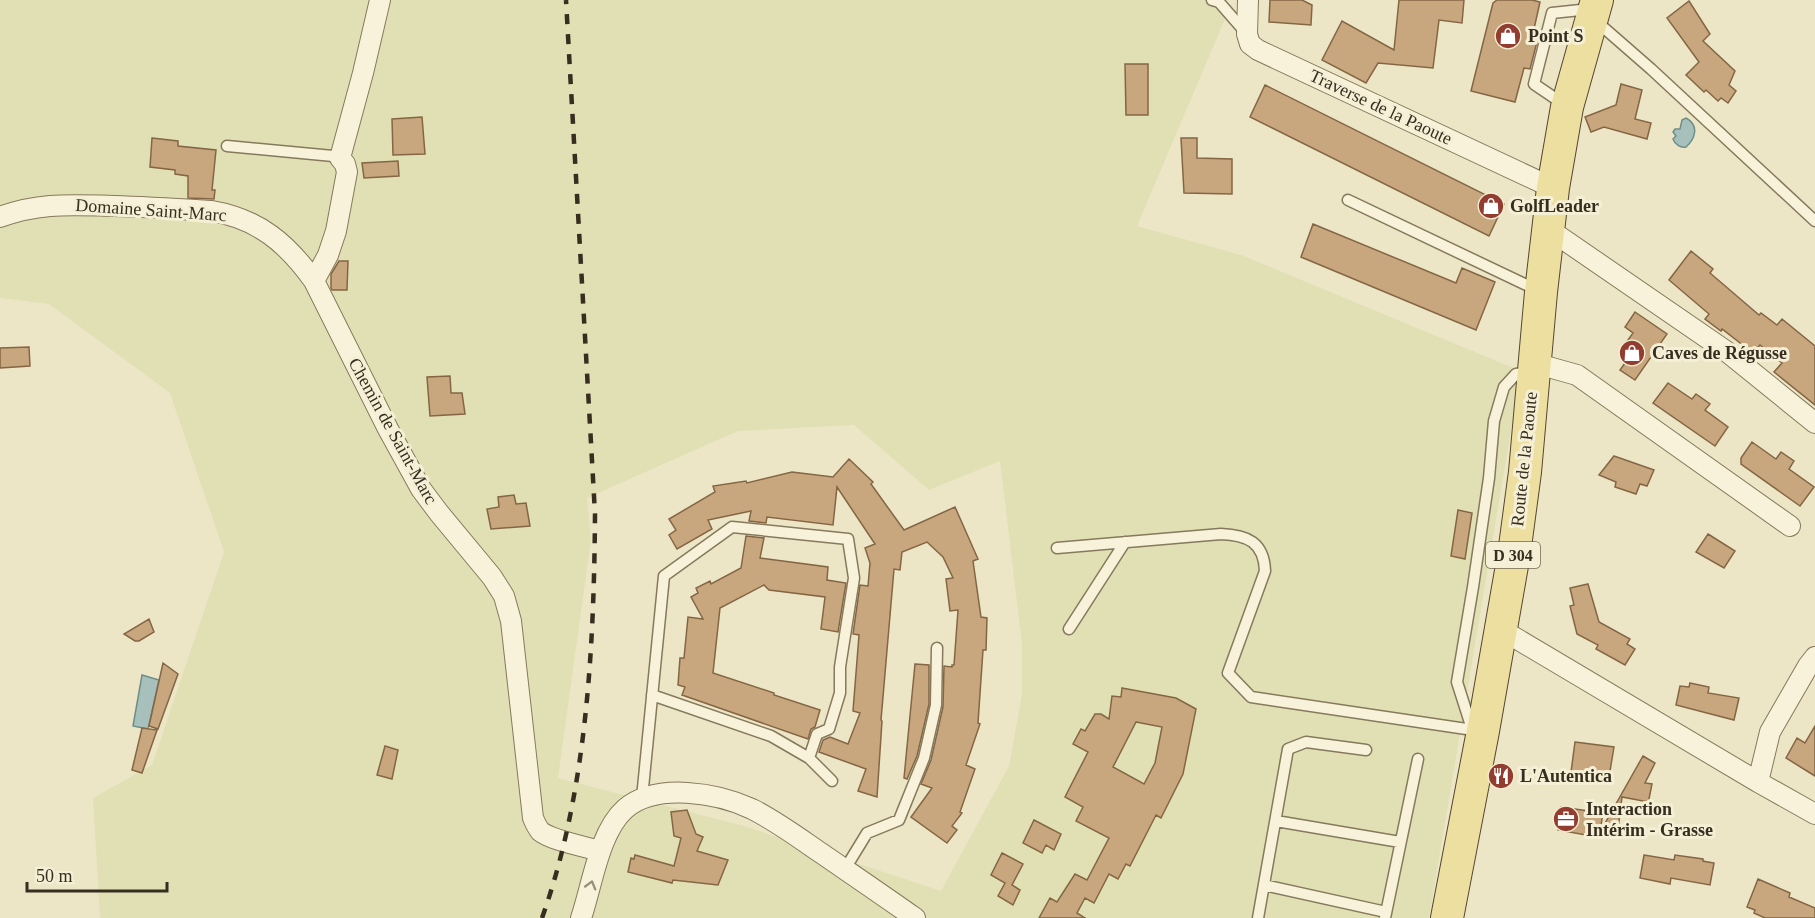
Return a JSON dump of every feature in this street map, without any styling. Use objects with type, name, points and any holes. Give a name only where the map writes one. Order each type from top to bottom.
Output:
[{"type":"main road","name":"Route de la Paoute","points":[[1447,918],[1477,730],[1502,630],[1525,472],[1547,228],[1553,188],[1568,107],[1594,9]]},
{"type":"street","points":[[314,281],[328,255],[336,231],[347,172],[345,164],[340,159],[380,0]]},
{"type":"street","points":[[1247,34],[1248,0]]},
{"type":"street","name":"Traverse de la Paoute","points":[[1247,34],[1250,44],[1258,50],[1553,188]]},
{"type":"street","name":"Domaine Saint-Marc","points":[[0,217],[18,210],[66,204],[232,214],[268,232],[301,263],[314,281]]},
{"type":"street","points":[[1547,228],[1726,351],[1815,423]]},
{"type":"street","name":"Chemin de Saint-Marc","points":[[314,281],[388,429],[422,489],[492,577],[504,596],[510,621],[533,818],[536,826],[541,832],[550,836],[600,851]]},
{"type":"street","points":[[1534,367],[1577,375],[1790,526]]},
{"type":"street","points":[[1502,630],[1815,814]]},
{"type":"street","points":[[1758,782],[1770,732],[1815,657]]},
{"type":"street","points":[[581,918],[600,851],[612,827],[624,810],[642,798],[668,793],[698,794],[750,808],[776,822],[915,918]]},
{"type":"lane","points":[[1212,0],[1219,2],[1247,34]]},
{"type":"lane","points":[[1554,0],[1534,84],[1568,107]]},
{"type":"lane","points":[[1552,13],[1594,9],[1650,69],[1815,221]]},
{"type":"lane","points":[[227,146],[333,156],[340,159]]},
{"type":"lane","points":[[1348,200],[1541,292]]},
{"type":"lane","points":[[1477,730],[1456,682],[1489,478],[1494,421],[1504,387],[1516,374],[1534,367]]},
{"type":"lane","points":[[642,798],[664,576],[732,527],[848,539],[854,578],[840,667],[840,693],[829,729],[817,734],[809,758]]},
{"type":"lane","points":[[1057,548],[1221,534],[1240,535],[1256,544],[1264,557],[1265,571],[1228,673],[1251,697],[1477,730]]},
{"type":"lane","points":[[1069,629],[1125,542]]},
{"type":"lane","points":[[845,869],[867,833],[898,820],[924,758],[936,705],[937,648]]},
{"type":"lane","points":[[652,695],[771,736],[809,758],[832,781]]},
{"type":"lane","points":[[1258,918],[1288,749],[1306,742],[1366,750]]},
{"type":"lane","points":[[1264,885],[1385,915],[1418,759]]},
{"type":"lane","points":[[1276,821],[1400,842]]},
{"type":"green space","points":[[0,0],[1226,0],[1225,19],[1137,226],[1241,255],[1521,371],[1429,918],[100,918],[93,798],[152,765],[224,552],[170,393],[49,304],[0,298]],"holes":[[[854,425],[929,490],[1000,461],[1022,644],[1022,694],[1009,766],[941,891],[744,826],[558,778],[591,540],[587,498],[738,431]]]},
{"type":"water","points":[[1686,118],[1693,124],[1695,132],[1686,147],[1682,147],[1674,141],[1676,136],[1673,132],[1675,129],[1680,129],[1682,120]]},
{"type":"water","points":[[142,675],[159,680],[148,729],[133,726]]},
{"type":"building","points":[[1270,0],[1302,0],[1312,5],[1311,25],[1269,22]]},
{"type":"building","points":[[1399,0],[1464,0],[1462,23],[1439,20],[1433,68],[1378,63],[1366,83],[1322,60],[1342,21],[1394,50]]},
{"type":"building","name":"Point S","points":[[1497,0],[1540,2],[1534,29],[1540,30],[1530,69],[1524,68],[1515,102],[1471,91],[1493,3]]},
{"type":"building","points":[[1689,1],[1710,34],[1703,41],[1735,71],[1729,85],[1736,91],[1728,103],[1721,98],[1718,101],[1706,90],[1704,92],[1686,75],[1699,62],[1667,18]]},
{"type":"building","points":[[1125,64],[1148,64],[1148,115],[1126,115]]},
{"type":"building","points":[[1621,84],[1642,90],[1635,119],[1651,123],[1647,139],[1604,127],[1591,132],[1585,117],[1616,105]]},
{"type":"building","points":[[1265,85],[1504,204],[1489,236],[1250,117]]},
{"type":"building","points":[[422,117],[425,154],[393,155],[392,119]]},
{"type":"building","points":[[152,138],[178,141],[178,146],[216,150],[212,190],[215,190],[214,199],[188,198],[188,176],[175,174],[175,170],[150,167]]},
{"type":"building","points":[[1181,138],[1197,138],[1197,158],[1232,159],[1232,194],[1184,193]]},
{"type":"building","points":[[398,161],[399,176],[364,178],[362,163]]},
{"type":"building","points":[[1313,224],[1456,283],[1462,268],[1495,282],[1476,330],[1301,257]]},
{"type":"building","points":[[1691,251],[1713,269],[1710,273],[1759,315],[1761,313],[1777,325],[1782,319],[1815,346],[1815,405],[1774,372],[1782,363],[1760,345],[1753,353],[1722,329],[1721,331],[1705,319],[1709,314],[1669,280]]},
{"type":"building","points":[[339,261],[348,261],[347,290],[332,290],[331,288],[331,274]]},
{"type":"building","points":[[1635,312],[1667,334],[1635,380],[1620,370],[1632,353],[1623,347],[1633,333],[1625,327]]},
{"type":"building","points":[[29,347],[30,366],[0,368],[0,348]]},
{"type":"building","points":[[450,376],[451,393],[462,393],[465,414],[430,416],[427,377]]},
{"type":"building","points":[[1668,383],[1692,399],[1696,394],[1710,404],[1705,410],[1728,427],[1715,446],[1653,403]]},
{"type":"building","points":[[1752,442],[1776,459],[1781,452],[1794,461],[1789,469],[1814,487],[1800,506],[1741,464],[1741,458]]},
{"type":"building","points":[[1614,456],[1654,470],[1647,486],[1640,484],[1636,494],[1615,487],[1616,482],[1599,475]]},
{"type":"building","points":[[849,459],[873,482],[871,484],[904,530],[955,507],[978,559],[973,561],[981,617],[987,618],[978,723],[980,724],[966,765],[975,769],[960,812],[962,813],[952,826],[957,830],[947,843],[911,817],[932,788],[921,784],[931,760],[943,707],[944,666],[954,665],[958,610],[950,611],[946,579],[953,578],[943,557],[927,542],[902,552],[900,570],[894,569],[877,797],[858,791],[866,769],[819,752],[823,740],[830,737],[848,744],[860,713],[853,711],[859,635],[853,634],[860,585],[868,586],[870,563],[865,548],[875,544],[837,487],[833,525],[767,517],[766,523],[749,521],[751,511],[708,520],[712,529],[677,549],[669,535],[676,530],[669,519],[715,492],[713,486],[746,481],[747,483],[792,472],[833,477]]},
{"type":"building","points":[[514,495],[516,504],[526,503],[530,526],[491,529],[487,509],[499,507],[498,497]]},
{"type":"building","points":[[1458,510],[1472,513],[1465,559],[1451,556]]},
{"type":"building","points":[[1708,534],[1735,551],[1724,568],[1696,552]]},
{"type":"building","points":[[746,536],[764,538],[760,558],[828,567],[827,580],[846,583],[838,632],[821,629],[825,597],[769,590],[764,585],[720,608],[713,673],[820,710],[815,727],[811,729],[808,739],[682,695],[685,687],[678,685],[680,658],[684,658],[688,617],[703,619],[691,597],[698,593],[696,588],[710,581],[711,584],[741,568]]},
{"type":"building","points":[[1588,584],[1599,622],[1630,639],[1627,644],[1635,649],[1625,665],[1596,649],[1598,645],[1577,634],[1570,606],[1574,605],[1570,588]]},
{"type":"building","points":[[149,619],[154,632],[139,641],[124,634]]},
{"type":"building","points":[[163,663],[178,674],[158,729],[149,726]]},
{"type":"building","points":[[915,664],[929,665],[929,704],[917,756],[907,779],[904,778]]},
{"type":"building","points":[[1690,683],[1709,687],[1708,693],[1739,698],[1734,720],[1676,705],[1680,686],[1689,687]]},
{"type":"building","points":[[1122,688],[1176,698],[1196,709],[1183,774],[1161,818],[1156,815],[1130,866],[1126,864],[1118,879],[1109,874],[1094,903],[1085,898],[1077,913],[1085,918],[1039,918],[1050,898],[1057,902],[1075,874],[1087,880],[1109,838],[1076,821],[1083,807],[1065,797],[1088,752],[1073,744],[1081,729],[1085,731],[1095,714],[1101,714],[1109,719],[1112,696],[1121,697]],"holes":[[[1136,722],[1162,727],[1155,763],[1144,784],[1113,767]]]},
{"type":"building","points":[[1815,726],[1815,776],[1786,758],[1797,738],[1805,743]]},
{"type":"building","points":[[142,728],[157,730],[142,773],[132,770]]},
{"type":"building","points":[[1575,742],[1614,747],[1609,777],[1571,772]]},
{"type":"building","points":[[385,746],[398,750],[392,779],[377,775]]},
{"type":"building","points":[[1643,756],[1655,763],[1645,783],[1652,784],[1649,799],[1648,802],[1622,797],[1617,837],[1558,830],[1561,807],[1603,813],[1600,832]]},
{"type":"building","points":[[687,810],[696,834],[703,837],[697,851],[728,860],[718,885],[673,880],[672,883],[628,872],[631,858],[634,859],[635,855],[674,866],[681,838],[674,836],[671,812]]},
{"type":"building","points":[[1034,820],[1061,834],[1054,850],[1046,845],[1042,853],[1023,843]]},
{"type":"building","points":[[1002,853],[1023,864],[1012,885],[1020,890],[1013,905],[998,896],[1005,883],[991,875]]},
{"type":"building","points":[[1644,855],[1674,860],[1675,855],[1714,863],[1710,885],[1671,878],[1670,884],[1640,878]]},
{"type":"building","points":[[1758,879],[1790,893],[1789,897],[1815,908],[1815,918],[1765,918],[1754,913],[1755,910],[1747,907]]},
{"type":"railway","points":[[542,918],[557,870],[578,770],[585,719],[593,616],[595,514],[566,0]]},
{"type":"place","name":"Point S","points":[[1508,36]]},
{"type":"place","name":"GolfLeader","points":[[1491,206]]},
{"type":"place","name":"Caves de Régusse","points":[[1632,353]]},
{"type":"place","name":"L'Autentica","points":[[1501,776]]},
{"type":"place","name":"Interaction Intérim - Grasse","points":[[1566,819]]}]
